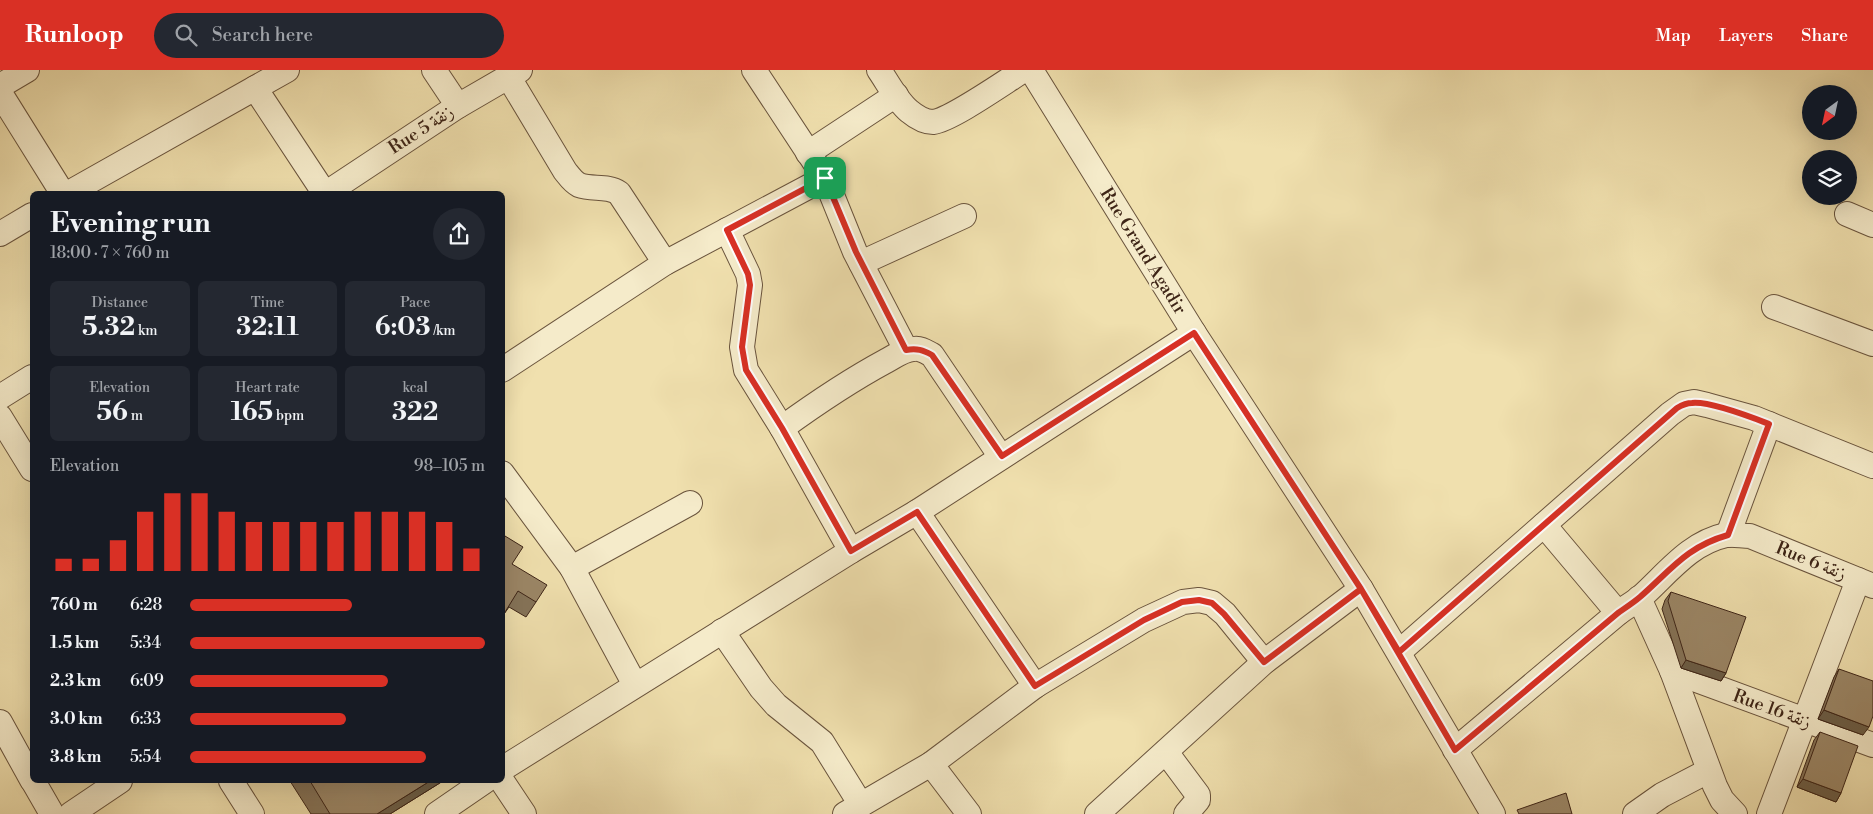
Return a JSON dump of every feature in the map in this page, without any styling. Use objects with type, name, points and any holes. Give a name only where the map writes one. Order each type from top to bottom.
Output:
[{"type":"street","points":[[0,86],[27,70]]},
{"type":"street","points":[[72,191],[287,70]]},
{"type":"street","points":[[434,70],[458,106]]},
{"type":"street","points":[[754,70],[825,178],[861,263],[906,350]]},
{"type":"street","points":[[880,70],[908,110],[921,119],[931,122],[940,120],[959,110],[1024,70]]},
{"type":"street","name":"Rue Grand Agadir","points":[[1031,70],[1194,333],[1361,589],[1493,814]]},
{"type":"street","points":[[514,73],[565,171],[572,180],[580,185],[612,189],[619,193],[665,263]]},
{"type":"street","name":"Rue 5 زنقة","points":[[330,191],[458,106],[514,73]]},
{"type":"street","points":[[255,88],[323,191]]},
{"type":"street","points":[[0,93],[61,191]]},
{"type":"street","points":[[808,153],[896,95]]},
{"type":"street","points":[[505,368],[665,263],[825,178]]},
{"type":"street","points":[[1847,214],[1873,225]]},
{"type":"street","points":[[0,234],[30,215]]},
{"type":"street","points":[[861,263],[964,216]]},
{"type":"street","points":[[727,230],[748,274],[750,285],[742,347],[746,370],[782,428],[851,551]]},
{"type":"street","points":[[1774,307],[1873,344]]},
{"type":"street","points":[[505,767],[851,551],[917,512],[1194,333]]},
{"type":"street","points":[[782,428],[826,397],[906,350],[915,348],[932,355],[1002,456]]},
{"type":"street","points":[[0,397],[30,378]]},
{"type":"street","points":[[1399,652],[1670,414],[1684,404],[1694,402],[1754,418],[1873,466]]},
{"type":"street","points":[[0,417],[30,466]]},
{"type":"street","points":[[1455,750],[1618,613],[1639,598],[1681,558],[1705,543],[1739,535],[1769,424]]},
{"type":"street","points":[[505,477],[572,568],[635,685]]},
{"type":"street","points":[[572,568],[690,502]]},
{"type":"street","points":[[917,512],[1035,686]]},
{"type":"street","points":[[1544,525],[1618,613]]},
{"type":"street","name":"Rue 6 زنقة","points":[[1739,535],[1866,583]]},
{"type":"street","points":[[1769,814],[1804,721],[1866,583]]},
{"type":"street","points":[[1097,814],[1264,662],[1361,589]]},
{"type":"street","points":[[1639,598],[1672,672],[1708,771],[1722,800],[1735,814]]},
{"type":"street","points":[[722,631],[776,705],[822,742],[853,810],[931,764],[1035,686],[1144,620],[1182,602],[1199,600],[1212,603],[1224,614],[1264,662]]},
{"type":"street","name":"Rue 16 زنقة","points":[[1672,672],[1873,745]]},
{"type":"street","points":[[0,722],[30,776]]},
{"type":"street","points":[[1166,752],[1198,795],[1198,800],[1186,814]]},
{"type":"street","points":[[931,764],[969,814]]},
{"type":"street","points":[[1634,814],[1662,795],[1708,771]]},
{"type":"street","points":[[34,783],[52,814]]},
{"type":"street","points":[[71,814],[117,783]]},
{"type":"street","points":[[232,783],[252,814]]},
{"type":"street","points":[[437,814],[482,783]]},
{"type":"street","points":[[503,783],[524,814]]},
{"type":"building","points":[[505,536],[523,547],[512,564],[547,585],[536,602],[518,591],[505,612]]},
{"type":"building","points":[[1671,592],[1746,617],[1726,673],[1686,660],[1668,601]]},
{"type":"building","points":[[1839,669],[1873,681],[1873,716],[1869,727],[1824,710]]},
{"type":"building","points":[[1820,732],[1858,746],[1841,793],[1803,779]]},
{"type":"building","points":[[311,783],[427,783],[377,814],[330,814]]},
{"type":"building","points":[[1566,793],[1572,814],[1519,814],[1517,810]]},
{"type":"route","points":[[825,178],[727,230],[748,274],[750,285],[742,347],[746,370],[782,428],[851,551],[917,512],[1035,686],[1144,620],[1182,602],[1199,600],[1212,603],[1224,614],[1264,662],[1361,589],[1455,750],[1618,613],[1639,598],[1681,558],[1713,539],[1728,535],[1769,424],[1754,418],[1694,402],[1677,408],[1399,652],[1361,589],[1194,333],[1002,456],[932,355],[915,348],[906,350],[856,252],[825,178]]}]
